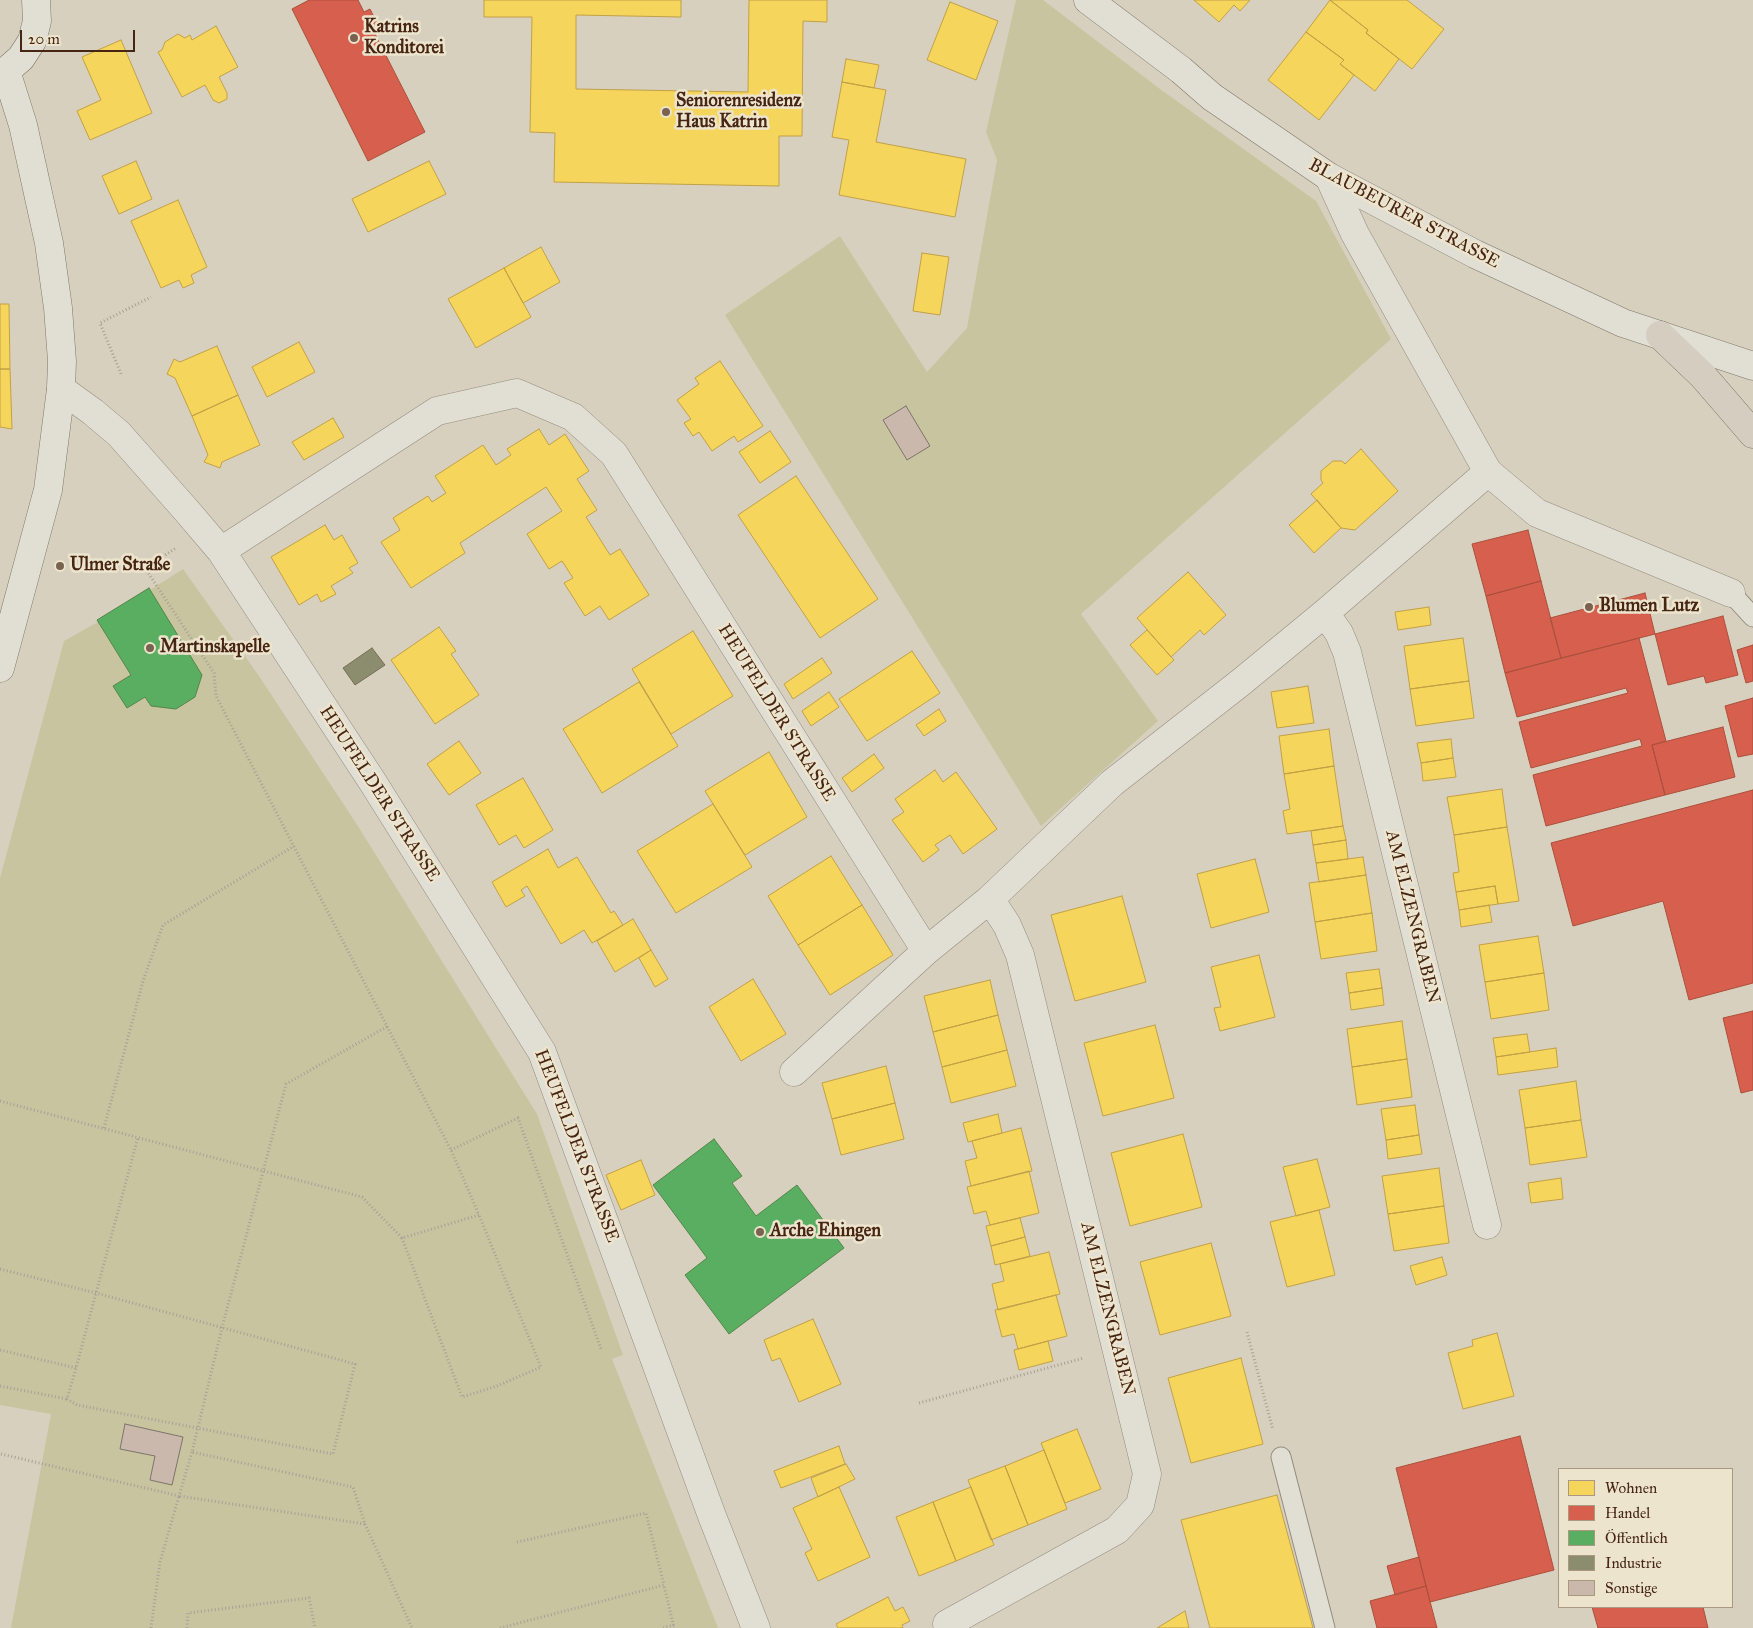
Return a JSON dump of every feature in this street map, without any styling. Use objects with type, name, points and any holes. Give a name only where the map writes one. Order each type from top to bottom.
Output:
[{"type":"main road","points":[[1660,336],[1703,376],[1753,434]]},
{"type":"street","points":[[0,668],[48,490],[61,389],[62,360],[58,308],[49,243],[23,125],[3,72],[21,58],[32,41],[37,21],[37,0]]},
{"type":"street","name":"BLAUBEURER STRASSE","points":[[1088,0],[1181,70],[1212,97],[1329,177],[1475,254],[1623,323],[1753,366]]},
{"type":"street","points":[[1329,177],[1355,234],[1488,472],[1537,513],[1731,593]]},
{"type":"street","name":"HEUFELDER STRASSE","points":[[61,389],[94,412],[119,434],[221,551],[372,781],[542,1052],[709,1507],[756,1628]]},
{"type":"street","name":"HEUFELDER STRASSE","points":[[221,551],[437,411],[517,393],[573,417],[614,454],[926,951]]},
{"type":"street","points":[[794,1072],[926,951],[990,899],[1112,783],[1240,683],[1325,613],[1488,472]]},
{"type":"street","name":"AM ELZENGRABEN","points":[[1325,613],[1339,633],[1347,652],[1487,1225]]},
{"type":"street","name":"AM ELZENGRABEN","points":[[948,1624],[1117,1530],[1140,1505],[1147,1474],[1020,955],[1007,925],[990,899]]},
{"type":"lane","points":[[1731,593],[1753,617]]},
{"type":"lane","points":[[1281,1457],[1325,1628]]},
{"type":"path","points":[[121,374],[100,323],[151,297]]},
{"type":"path","points":[[0,1101],[362,1197],[402,1238],[462,1397],[497,1386],[541,1367],[451,1150],[216,696],[214,673],[145,568],[204,530]]},
{"type":"path","points":[[104,1128],[142,981],[163,925],[294,846]]},
{"type":"path","points":[[151,1628],[160,1562],[192,1452],[222,1328],[286,1084],[388,1026]]},
{"type":"path","points":[[451,1150],[518,1118],[601,1349]]},
{"type":"path","points":[[67,1399],[138,1138]]},
{"type":"path","points":[[402,1238],[479,1215]]},
{"type":"path","points":[[0,1269],[96,1293],[355,1364],[333,1454],[77,1405],[67,1399],[0,1386]]},
{"type":"path","points":[[1248,1332],[1281,1457]]},
{"type":"path","points":[[0,1350],[76,1368]]},
{"type":"path","points":[[920,1403],[1116,1350]]},
{"type":"path","points":[[192,1452],[353,1487],[365,1524],[412,1628]]},
{"type":"path","points":[[1,1454],[180,1496],[365,1524]]},
{"type":"path","points":[[517,1542],[646,1513],[674,1627],[663,1628]]},
{"type":"path","points":[[500,1628],[664,1585]]},
{"type":"path","points":[[187,1628],[188,1614],[309,1598],[315,1628]]},
{"type":"shaded area","points":[[1016,0],[1043,0],[1160,89],[1316,201],[1391,339],[1081,614],[1158,721],[1041,826],[725,315],[840,236],[927,372],[967,328],[997,160],[986,132]]},
{"type":"shaded area","points":[[183,569],[259,676],[356,823],[537,1114],[623,1355],[612,1359],[718,1628],[11,1628],[51,1414],[0,1405],[0,878],[64,641]]},
{"type":"building: Wohnen","name":"Seniorenresidenz Haus Katrin","points":[[484,0],[681,0],[681,17],[576,15],[576,89],[748,92],[749,0],[827,0],[827,22],[803,21],[802,136],[779,136],[779,186],[554,182],[555,133],[530,132],[532,17],[484,17]]},
{"type":"building: Wohnen","points":[[1194,0],[1250,0],[1240,11],[1234,5],[1219,22]]},
{"type":"building: Wohnen","points":[[1330,0],[1368,30],[1366,33],[1399,59],[1375,91],[1340,64],[1344,60],[1306,32]]},
{"type":"building: Wohnen","points":[[1330,0],[1407,0],[1444,29],[1412,69],[1366,33],[1368,30]]},
{"type":"building: Wohnen","points":[[950,2],[998,21],[976,80],[927,60]]},
{"type":"building: Wohnen","points":[[216,26],[238,67],[219,77],[227,93],[227,99],[219,103],[213,100],[205,85],[182,97],[158,52],[162,50],[165,42],[178,34],[185,38],[190,35],[192,40]]},
{"type":"building: Wohnen","points":[[1306,32],[1344,60],[1340,64],[1354,75],[1319,120],[1268,80]]},
{"type":"building: Wohnen","points":[[121,40],[152,113],[90,140],[77,111],[101,100],[82,57]]},
{"type":"building: Wohnen","points":[[846,59],[879,65],[874,88],[842,82]]},
{"type":"building: Wohnen","points":[[842,82],[886,90],[876,142],[966,159],[955,217],[839,195],[849,140],[832,137]]},
{"type":"building: Wohnen","points":[[136,161],[152,199],[119,214],[102,176]]},
{"type":"building: Wohnen","points":[[429,161],[446,194],[368,232],[352,199]]},
{"type":"building: Wohnen","points":[[178,200],[207,267],[191,275],[194,283],[183,288],[179,280],[161,288],[131,221]]},
{"type":"building: Wohnen","points":[[541,247],[560,282],[523,303],[504,268]]},
{"type":"building: Wohnen","points":[[922,253],[949,257],[940,315],[913,311]]},
{"type":"building: Wohnen","points":[[504,268],[531,317],[476,348],[448,299]]},
{"type":"building: Wohnen","points":[[0,304],[9,304],[10,369],[0,369]]},
{"type":"building: Wohnen","points":[[299,342],[315,372],[267,397],[252,367]]},
{"type":"building: Wohnen","points":[[217,346],[238,395],[192,416],[175,378],[167,374],[174,359],[180,362]]},
{"type":"building: Wohnen","points":[[720,361],[763,426],[738,442],[734,436],[712,451],[699,432],[693,436],[684,423],[691,419],[677,400],[699,384],[695,378]]},
{"type":"building: Wohnen","points":[[0,369],[10,369],[12,429],[0,427]]},
{"type":"building: Wohnen","points":[[238,395],[260,445],[222,462],[220,468],[204,462],[208,455],[192,416]]},
{"type":"building: Wohnen","points":[[333,418],[344,437],[304,460],[292,442]]},
{"type":"building: Wohnen","points":[[539,429],[549,445],[565,434],[589,471],[577,479],[597,510],[586,517],[610,555],[620,549],[649,595],[609,620],[600,606],[585,616],[564,583],[573,578],[562,561],[549,569],[527,534],[562,511],[546,487],[460,543],[465,553],[411,588],[381,542],[400,530],[393,518],[428,496],[432,502],[446,493],[435,476],[483,445],[496,465],[511,455],[507,449]]},
{"type":"building: Wohnen","points":[[770,431],[791,462],[760,483],[739,452]]},
{"type":"building: Wohnen","points":[[1361,449],[1398,491],[1355,530],[1341,528],[1311,494],[1323,483],[1321,471],[1333,461],[1342,461],[1345,464]]},
{"type":"building: Wohnen","points":[[796,476],[878,599],[820,638],[738,515]]},
{"type":"building: Wohnen","points":[[1317,500],[1341,528],[1314,553],[1289,525]]},
{"type":"building: Wohnen","points":[[325,525],[334,540],[342,535],[358,563],[349,568],[353,573],[331,586],[336,594],[321,602],[317,594],[299,605],[271,557]]},
{"type":"building: Wohnen","points":[[1188,572],[1226,615],[1204,635],[1200,630],[1171,657],[1137,618]]},
{"type":"building: Wohnen","points":[[1429,607],[1431,625],[1398,630],[1395,612]]},
{"type":"building: Wohnen","points":[[439,627],[456,651],[451,654],[479,695],[435,724],[391,660]]},
{"type":"building: Wohnen","points":[[1147,630],[1174,660],[1157,675],[1130,645]]},
{"type":"building: Wohnen","points":[[693,631],[733,696],[671,734],[632,669]]},
{"type":"building: Wohnen","points":[[1463,638],[1469,681],[1410,689],[1404,646]]},
{"type":"building: Wohnen","points":[[912,651],[940,693],[867,741],[839,699]]},
{"type":"building: Wohnen","points":[[822,658],[832,673],[793,699],[784,684]]},
{"type":"building: Wohnen","points":[[1469,681],[1474,718],[1416,726],[1410,689]]},
{"type":"building: Wohnen","points":[[639,682],[678,746],[602,793],[563,729]]},
{"type":"building: Wohnen","points":[[1308,686],[1314,723],[1277,728],[1271,692]]},
{"type":"building: Wohnen","points":[[829,692],[839,707],[811,726],[802,711]]},
{"type":"building: Wohnen","points":[[939,709],[946,721],[924,736],[916,725]]},
{"type":"building: Wohnen","points":[[1329,729],[1334,766],[1284,774],[1279,736]]},
{"type":"building: Wohnen","points":[[1451,739],[1453,758],[1421,763],[1417,743]]},
{"type":"building: Wohnen","points":[[459,741],[481,773],[449,795],[427,764]]},
{"type":"building: Wohnen","points":[[769,752],[807,817],[745,855],[705,791]]},
{"type":"building: Wohnen","points":[[874,754],[884,768],[852,792],[842,778]]},
{"type":"building: Wohnen","points":[[1453,758],[1456,777],[1423,781],[1421,763]]},
{"type":"building: Wohnen","points":[[1334,766],[1343,826],[1287,834],[1283,811],[1290,809],[1284,774]]},
{"type":"building: Wohnen","points":[[935,770],[943,782],[956,772],[997,829],[963,854],[950,835],[935,845],[939,850],[923,862],[892,820],[904,812],[895,799]]},
{"type":"building: Wohnen","points":[[523,778],[553,830],[524,848],[516,835],[499,845],[476,805]]},
{"type":"building: Wohnen","points":[[1502,789],[1507,827],[1454,835],[1447,797]]},
{"type":"building: Wohnen","points":[[713,804],[752,867],[676,913],[637,851]]},
{"type":"building: Wohnen","points":[[1343,826],[1346,840],[1313,845],[1311,831]]},
{"type":"building: Wohnen","points":[[1507,827],[1519,901],[1498,904],[1495,886],[1456,892],[1453,873],[1459,872],[1454,835]]},
{"type":"building: Wohnen","points":[[1346,840],[1348,859],[1316,863],[1313,845]]},
{"type":"building: Wohnen","points":[[548,849],[558,868],[577,857],[611,913],[614,911],[623,925],[592,943],[584,930],[561,944],[527,886],[521,890],[525,896],[506,907],[492,882]]},
{"type":"building: Wohnen","points":[[831,856],[862,905],[798,945],[768,896]]},
{"type":"building: Wohnen","points":[[1363,857],[1366,875],[1319,882],[1316,863]]},
{"type":"building: Wohnen","points":[[1255,859],[1269,912],[1211,928],[1197,874]]},
{"type":"building: Wohnen","points":[[1366,875],[1372,913],[1315,922],[1309,883]]},
{"type":"building: Wohnen","points":[[1495,886],[1498,904],[1459,910],[1456,892]]},
{"type":"building: Wohnen","points":[[1122,896],[1146,982],[1075,1001],[1051,915]]},
{"type":"building: Wohnen","points":[[862,905],[893,955],[830,995],[798,945]]},
{"type":"building: Wohnen","points":[[1489,905],[1492,922],[1461,927],[1459,910]]},
{"type":"building: Wohnen","points":[[1372,913],[1377,951],[1321,959],[1315,922]]},
{"type":"building: Wohnen","points":[[633,919],[651,950],[615,972],[597,941]]},
{"type":"building: Wohnen","points":[[1538,936],[1544,973],[1485,982],[1479,945]]},
{"type":"building: Wohnen","points":[[651,950],[668,979],[655,987],[639,958]]},
{"type":"building: Wohnen","points":[[1259,955],[1275,1017],[1220,1031],[1214,1008],[1221,1007],[1211,967]]},
{"type":"building: Wohnen","points":[[1379,969],[1382,988],[1349,993],[1346,973]]},
{"type":"building: Wohnen","points":[[1544,973],[1549,1010],[1491,1019],[1485,982]]},
{"type":"building: Wohnen","points":[[753,979],[786,1034],[741,1061],[709,1007]]},
{"type":"building: Wohnen","points":[[990,980],[998,1015],[933,1032],[924,996]]},
{"type":"building: Wohnen","points":[[1382,988],[1384,1005],[1351,1010],[1349,993]]},
{"type":"building: Wohnen","points":[[998,1015],[1007,1050],[942,1067],[933,1032]]},
{"type":"building: Wohnen","points":[[1402,1021],[1407,1059],[1352,1067],[1347,1029]]},
{"type":"building: Wohnen","points":[[1155,1025],[1174,1098],[1103,1116],[1084,1043]]},
{"type":"building: Wohnen","points":[[1527,1034],[1530,1052],[1496,1057],[1493,1038]]},
{"type":"building: Wohnen","points":[[1556,1048],[1558,1067],[1498,1075],[1496,1057]]},
{"type":"building: Wohnen","points":[[1007,1050],[1016,1086],[951,1103],[942,1067]]},
{"type":"building: Wohnen","points":[[1407,1059],[1412,1097],[1357,1105],[1352,1067]]},
{"type":"building: Wohnen","points":[[886,1066],[895,1103],[832,1119],[822,1083]]},
{"type":"building: Wohnen","points":[[1576,1081],[1581,1120],[1525,1128],[1519,1090]]},
{"type":"building: Wohnen","points":[[895,1103],[904,1139],[841,1155],[832,1119]]},
{"type":"building: Wohnen","points":[[1415,1105],[1419,1135],[1386,1140],[1381,1109]]},
{"type":"building: Wohnen","points":[[998,1114],[1002,1133],[968,1142],[963,1123]]},
{"type":"building: Wohnen","points":[[1581,1120],[1587,1157],[1530,1165],[1525,1128]]},
{"type":"building: Wohnen","points":[[1021,1128],[1032,1171],[971,1186],[965,1161],[977,1158],[972,1141]]},
{"type":"building: Wohnen","points":[[1183,1134],[1202,1207],[1130,1226],[1111,1153]]},
{"type":"building: Wohnen","points":[[1419,1135],[1422,1154],[1388,1159],[1386,1140]]},
{"type":"building: Wohnen","points":[[1317,1159],[1330,1207],[1296,1216],[1283,1167]]},
{"type":"building: Wohnen","points":[[641,1160],[655,1195],[621,1210],[606,1175]]},
{"type":"building: Wohnen","points":[[1439,1168],[1444,1206],[1388,1214],[1382,1176]]},
{"type":"building: Wohnen","points":[[1029,1171],[1039,1213],[990,1225],[986,1211],[974,1214],[967,1187]]},
{"type":"building: Wohnen","points":[[1561,1178],[1563,1199],[1531,1203],[1528,1183]]},
{"type":"building: Wohnen","points":[[1444,1206],[1449,1243],[1394,1251],[1388,1214]]},
{"type":"building: Wohnen","points":[[1319,1210],[1335,1275],[1287,1287],[1270,1222]]},
{"type":"building: Wohnen","points":[[1020,1218],[1025,1237],[991,1246],[986,1226]]},
{"type":"building: Wohnen","points":[[1025,1237],[1030,1256],[995,1265],[991,1246]]},
{"type":"building: Wohnen","points":[[1211,1243],[1231,1316],[1160,1335],[1140,1262]]},
{"type":"building: Wohnen","points":[[1049,1252],[1060,1294],[998,1310],[992,1284],[1004,1281],[1000,1264]]},
{"type":"building: Wohnen","points":[[1442,1257],[1447,1275],[1416,1285],[1410,1266]]},
{"type":"building: Wohnen","points":[[1056,1295],[1067,1336],[1018,1349],[1014,1334],[1002,1337],[995,1310]]},
{"type":"building: Wohnen","points":[[813,1319],[841,1384],[799,1402],[780,1358],[772,1361],[764,1340]]},
{"type":"building: Wohnen","points":[[1497,1333],[1514,1396],[1463,1409],[1448,1353],[1473,1346],[1472,1340]]},
{"type":"building: Wohnen","points":[[1048,1341],[1053,1361],[1019,1370],[1014,1350]]},
{"type":"building: Wohnen","points":[[1241,1358],[1263,1444],[1191,1463],[1168,1378]]},
{"type":"building: Wohnen","points":[[1077,1429],[1101,1489],[1065,1503],[1041,1443]]},
{"type":"building: Wohnen","points":[[839,1446],[845,1464],[781,1488],[774,1471]]},
{"type":"building: Wohnen","points":[[1044,1450],[1067,1509],[1028,1525],[1005,1466]]},
{"type":"building: Wohnen","points":[[846,1464],[855,1479],[818,1497],[811,1478]]},
{"type":"building: Wohnen","points":[[1005,1466],[1028,1525],[991,1540],[968,1480]]},
{"type":"building: Wohnen","points":[[839,1487],[870,1557],[818,1581],[805,1553],[812,1549],[793,1508]]},
{"type":"building: Wohnen","points":[[971,1487],[994,1545],[956,1561],[933,1502]]},
{"type":"building: Wohnen","points":[[1277,1495],[1313,1628],[1210,1628],[1181,1520]]},
{"type":"building: Wohnen","points":[[933,1502],[956,1561],[919,1576],[896,1517]]},
{"type":"building: Wohnen","points":[[888,1597],[895,1611],[903,1607],[910,1621],[902,1625],[903,1628],[838,1628],[836,1624]]},
{"type":"building: Wohnen","points":[[1185,1611],[1189,1628],[1157,1628]]},
{"type":"building: Handel","points":[[309,0],[358,0],[364,12],[370,9],[378,25],[372,28],[425,132],[368,161],[292,9]]},
{"type":"building: Handel","points":[[1528,530],[1541,581],[1486,596],[1472,544]]},
{"type":"building: Handel","points":[[1541,581],[1561,658],[1505,673],[1486,596]]},
{"type":"building: Handel","points":[[1645,593],[1655,634],[1561,658],[1550,618]]},
{"type":"building: Handel","points":[[1723,616],[1738,675],[1706,683],[1704,676],[1668,685],[1655,634]]},
{"type":"building: Handel","points":[[1639,638],[1666,741],[1652,745],[1665,795],[1546,826],[1533,775],[1642,746],[1640,739],[1531,768],[1519,722],[1628,693],[1626,688],[1517,717],[1505,673]]},
{"type":"building: Handel","points":[[1753,645],[1753,681],[1746,683],[1737,650]]},
{"type":"building: Handel","points":[[1753,698],[1753,754],[1738,757],[1725,706]]},
{"type":"building: Handel","points":[[1723,727],[1735,777],[1665,795],[1652,745]]},
{"type":"building: Handel","points":[[1753,790],[1753,983],[1689,1000],[1663,901],[1573,926],[1551,843]]},
{"type":"building: Handel","points":[[1753,1011],[1753,1090],[1741,1093],[1723,1018]]},
{"type":"building: Handel","points":[[1520,1436],[1554,1570],[1430,1602],[1396,1468]]},
{"type":"building: Handel","points":[[1419,1557],[1426,1586],[1395,1595],[1387,1566]]},
{"type":"building: Handel","points":[[1426,1586],[1437,1628],[1377,1628],[1370,1601]]},
{"type":"building: Handel","points":[[1592,1608],[1703,1608],[1708,1628],[1598,1628]]},
{"type":"building: Öffentlich","name":"Martinskapelle","points":[[149,588],[202,675],[195,697],[176,709],[151,706],[145,697],[127,708],[113,686],[131,675],[97,620]]},
{"type":"building: Öffentlich","name":"Arche Ehingen","points":[[714,1139],[742,1176],[732,1183],[756,1216],[797,1185],[844,1248],[729,1334],[685,1275],[707,1258],[653,1185]]},
{"type":"building: Industrie","points":[[372,648],[385,665],[355,685],[343,668]]},
{"type":"building: Sonstige","points":[[906,406],[930,446],[907,460],[883,420]]},
{"type":"building: Sonstige","points":[[125,1424],[183,1437],[172,1485],[150,1480],[155,1456],[120,1449]]},
{"type":"place","name":"Katrins Konditorei","points":[[354,38]]},
{"type":"place","name":"Seniorenresidenz Haus Katrin","points":[[666,112]]},
{"type":"place","name":"Ulmer Straße","points":[[60,566]]},
{"type":"place","name":"Blumen Lutz","points":[[1589,607]]},
{"type":"place","name":"Martinskapelle","points":[[150,648]]},
{"type":"place","name":"Arche Ehingen","points":[[760,1232]]}]
